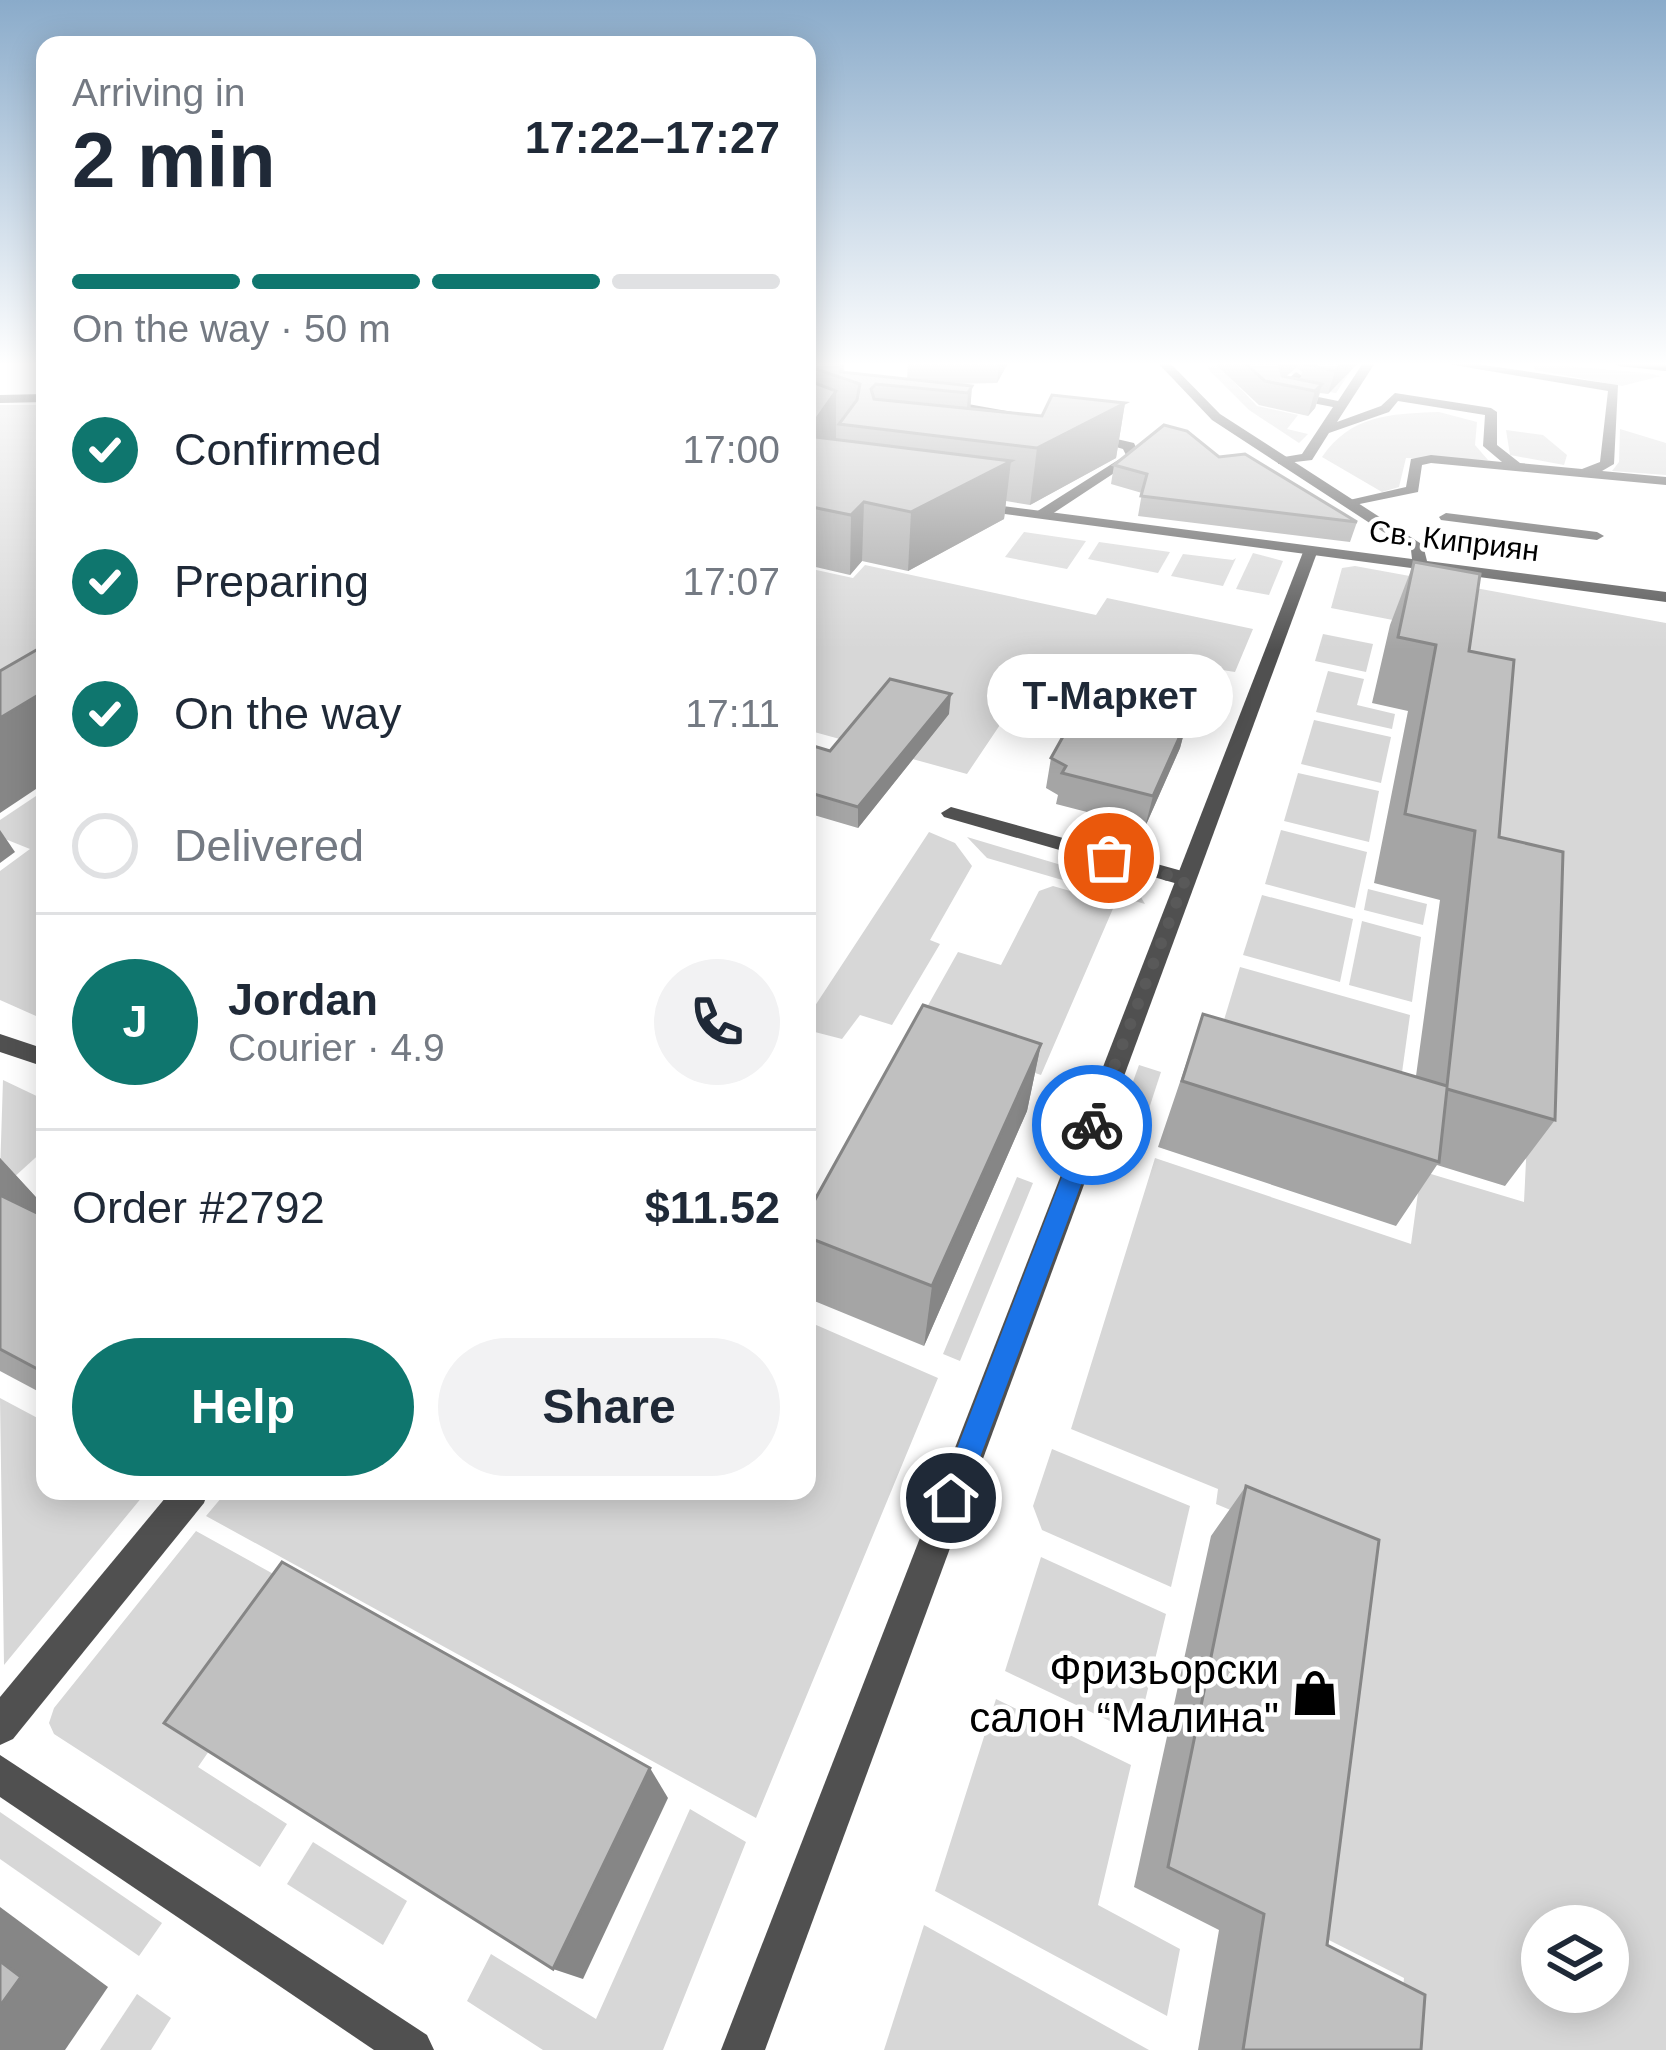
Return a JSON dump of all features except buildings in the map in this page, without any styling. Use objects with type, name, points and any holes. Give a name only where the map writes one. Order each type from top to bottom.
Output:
[{"type":"street","points":[[1041,515],[1129,459]]},
{"type":"street","points":[[1280,459],[1418,548],[1420,564]]},
{"type":"street","points":[[1283,461],[1296,459]]},
{"type":"street","points":[[1505,459],[1546,471]]},
{"type":"street","points":[[1577,475],[1606,464],[1607,459]]},
{"type":"street","points":[[1350,504],[1413,489],[1414,466],[1422,460],[1666,482]]},
{"type":"street","name":"Св. Киприян","points":[[957,504],[1666,597]]},
{"type":"street","points":[[1446,517],[1598,536]]},
{"type":"street","points":[[743,2050],[1310,550]]},
{"type":"street","points":[[951,813],[1185,880]]},
{"type":"street","points":[[0,1043],[36,1055]]},
{"type":"street","points":[[0,1726],[185,1500]]},
{"type":"street","points":[[0,1774],[412,2050]]},
{"type":"shaded area","points":[[0,459],[36,459],[36,668],[0,689]]},
{"type":"shaded area","points":[[1325,459],[1406,459],[1399,487],[1382,492]]},
{"type":"shaded area","points":[[1530,459],[1566,459],[1564,465]]},
{"type":"shaded area","points":[[1666,459],[1666,475],[1612,471],[1619,462]]},
{"type":"shaded area","points":[[1024,532],[1086,541],[1067,569],[1005,557]]},
{"type":"shaded area","points":[[1099,542],[1170,552],[1158,573],[1088,559]]},
{"type":"shaded area","points":[[1253,553],[1283,561],[1269,595],[1236,589]]},
{"type":"shaded area","points":[[1183,554],[1236,558],[1223,586],[1171,576]]},
{"type":"shaded area","points":[[865,565],[1096,615],[1107,598],[1253,629],[1235,672],[1216,669],[1190,723],[1028,683],[967,774],[816,732],[816,570],[853,578]]},
{"type":"shaded area","points":[[1355,566],[1666,623],[1666,2050],[1397,2050],[1404,1978],[1319,1935],[1366,1566],[1216,1504],[1218,1489],[1071,1429],[1155,1158],[1411,1244],[1421,1171],[1524,1202],[1538,916],[1477,900],[1454,714],[1465,634],[1331,608],[1342,568]]},
{"type":"shaded area","points":[[1323,634],[1373,644],[1366,672],[1315,661]]},
{"type":"shaded area","points":[[1328,671],[1364,679],[1357,705],[1395,714],[1392,729],[1316,712]]},
{"type":"shaded area","points":[[1314,720],[1391,737],[1381,783],[1301,764]]},
{"type":"shaded area","points":[[1298,773],[1379,791],[1369,842],[1284,821]]},
{"type":"shaded area","points":[[36,796],[36,1016],[0,1000],[0,871],[30,849],[0,837],[0,820]]},
{"type":"shaded area","points":[[1281,830],[1367,852],[1355,908],[1265,884]]},
{"type":"shaded area","points":[[929,832],[955,843],[972,866],[930,940],[940,944],[892,1025],[860,1015],[842,1039],[816,1032],[816,1004]]},
{"type":"shaded area","points":[[967,837],[1135,887],[1145,904],[987,858]]},
{"type":"shaded area","points":[[1053,886],[1115,904],[1041,1075],[913,1032],[958,952],[1001,965],[1039,891]]},
{"type":"shaded area","points":[[1368,889],[1427,904],[1423,925],[1364,910]]},
{"type":"shaded area","points":[[1262,895],[1353,919],[1340,982],[1243,955]]},
{"type":"shaded area","points":[[1362,921],[1421,937],[1412,1002],[1349,985]]},
{"type":"shaded area","points":[[1240,967],[1410,1015],[1394,1130],[1208,1073]]},
{"type":"shaded area","points":[[1139,1065],[1161,1072],[1138,1142],[1114,1134]]},
{"type":"shaded area","points":[[3,1080],[36,1096],[36,1157],[12,1179],[0,1173]]},
{"type":"shaded area","points":[[1017,1177],[1033,1183],[960,1361],[943,1354]]},
{"type":"shaded area","points":[[816,1325],[938,1378],[756,1818],[206,1516],[219,1500],[816,1500]]},
{"type":"shaded area","points":[[0,1398],[36,1417],[36,1500],[140,1500],[4,1665]]},
{"type":"shaded area","points":[[1052,1449],[1190,1506],[1171,1587],[1042,1530],[1033,1506]]},
{"type":"shaded area","points":[[196,1531],[315,1597],[198,1767],[287,1824],[260,1867],[54,1734],[49,1723],[54,1708]]},
{"type":"shaded area","points":[[1041,1557],[1166,1614],[1137,1734],[1005,1671]]},
{"type":"shaded area","points":[[996,1699],[1131,1765],[1098,1905],[1180,1949],[1167,2016],[935,1891]]},
{"type":"shaded area","points":[[690,1809],[746,1842],[663,2050],[543,2050],[467,2001],[491,1954],[596,2019]]},
{"type":"shaded area","points":[[0,1812],[162,1923],[139,1956],[0,1859]]},
{"type":"shaded area","points":[[313,1842],[407,1901],[383,1945],[287,1884]]},
{"type":"shaded area","points":[[924,1925],[1149,2050],[884,2050]]},
{"type":"shaded area","points":[[137,1994],[171,2018],[151,2050],[100,2050]]},
{"type":"way so far","points":[[1092,1125],[1185,880],[1109,858]]},
{"type":"place","name":"Т-Маркет","points":[[1109,858]]},
{"type":"place","name":"Фризьорски салон “Малина\"","points":[[1315,1693]]},
{"type":"route","points":[[951,1498],[1092,1125]]}]
